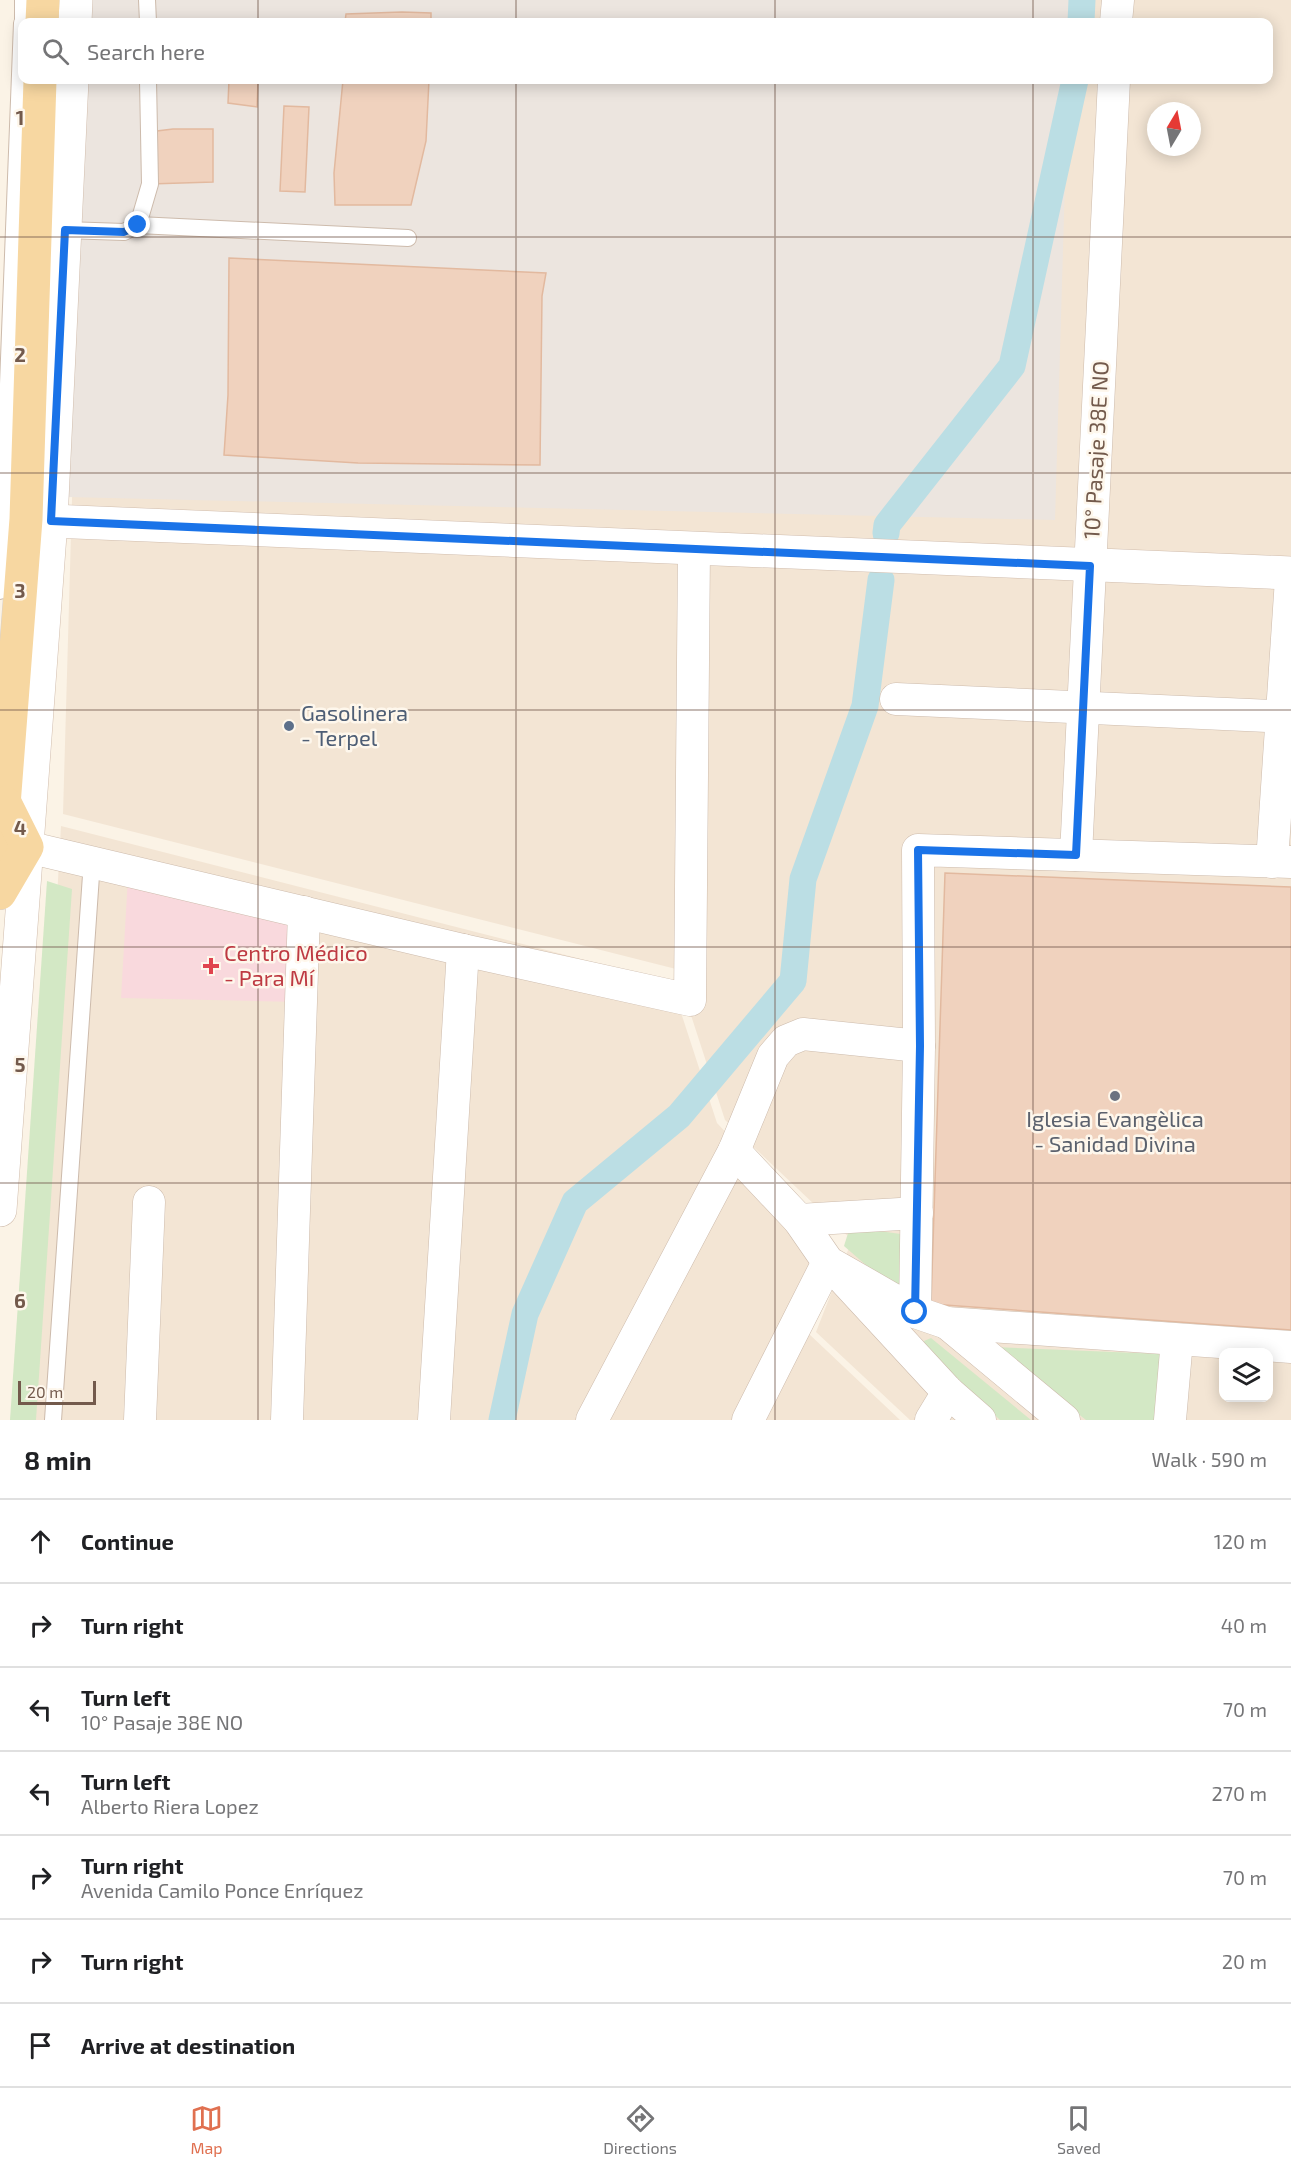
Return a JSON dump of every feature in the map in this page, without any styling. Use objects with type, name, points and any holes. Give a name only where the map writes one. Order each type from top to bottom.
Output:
[{"type":"main road","points":[[42,18],[43,0]]},
{"type":"main road","points":[[75,18],[76,0]]},
{"type":"main road","points":[[0,1210],[27,519],[40,84]]},
{"type":"main road","points":[[0,893],[13,852],[4,803],[27,519],[65,230],[72,84]]},
{"type":"main road","points":[[27,519],[1291,573]]},
{"type":"street","points":[[1116,18],[1118,0]]},
{"type":"street","name":"10° Pasaje 38E NO","points":[[1076,855],[1114,84]]},
{"type":"street","points":[[13,852],[92,861],[462,950],[690,1000],[694,549]]},
{"type":"street","points":[[915,1312],[920,1046],[918,850],[1282,862],[1291,579]]},
{"type":"street","points":[[896,699],[1287,717]]},
{"type":"street","points":[[287,1420],[304,912]]},
{"type":"street","points":[[434,1420],[462,950]]},
{"type":"street","points":[[592,1420],[734,1150],[773,1056],[786,1041],[803,1034],[920,1046]]},
{"type":"street","points":[[734,1150],[799,1220],[828,1262],[948,1392],[980,1420]]},
{"type":"street","points":[[140,1420],[149,1202]]},
{"type":"street","points":[[799,1220],[917,1213]]},
{"type":"street","points":[[828,1262],[915,1312],[947,1323],[1291,1347]]},
{"type":"street","points":[[748,1420],[828,1262]]},
{"type":"street","points":[[947,1323],[1064,1420]]},
{"type":"street","points":[[1170,1420],[1176,1340]]},
{"type":"street","points":[[931,1420],[948,1392]]},
{"type":"lane","points":[[22,18],[23,0]]},
{"type":"lane","points":[[147,0],[148,18]]},
{"type":"lane","points":[[0,591],[27,519],[23,84]]},
{"type":"lane","points":[[138,225],[150,184],[148,84]]},
{"type":"lane","points":[[65,230],[124,232],[138,225],[408,238]]},
{"type":"lane","points":[[52,1420],[92,861]]},
{"type":"shaded area","points":[[86,0],[1291,0],[1291,1420],[910,1420],[816,1332],[852,1240],[725,1120],[676,969],[63,814],[84,84],[1273,84],[1273,18],[86,18]]},
{"type":"shaded area","points":[[89,0],[1071,0],[1070,18],[88,18]]},
{"type":"shaded area","points":[[85,84],[1068,84],[1055,520],[67,497]]},
{"type":"shaded area","points":[[61,826],[671,982],[717,1123],[843,1257],[808,1333],[900,1420],[28,1420]]},
{"type":"shaded area","name":"Centro Médico - Para Mí","points":[[128,877],[295,916],[298,1002],[121,998]]},
{"type":"green space","points":[[47,881],[72,889],[36,1420],[10,1420]]},
{"type":"green space","points":[[850,1227],[908,1235],[898,1293],[844,1246]]},
{"type":"green space","points":[[931,1338],[1031,1420],[1000,1420],[925,1349],[924,1341]]},
{"type":"green space","points":[[994,1347],[1162,1354],[1159,1420],[1086,1420]]},
{"type":"building","points":[[431,13],[431,18],[346,18],[346,14]]},
{"type":"building","points":[[229,84],[258,84],[257,107],[228,103]]},
{"type":"building","points":[[343,84],[429,84],[426,141],[411,205],[335,205],[334,173]]},
{"type":"building","points":[[284,106],[309,107],[305,192],[280,191]]},
{"type":"building","points":[[213,129],[213,182],[150,184],[157,131]]},
{"type":"building","points":[[229,258],[546,273],[542,296],[540,465],[358,463],[224,455],[228,395]]},
{"type":"building","name":"Iglesia Evangèlica - Sanidad Divina","points":[[945,873],[1291,887],[1291,1330],[931,1304]]},
{"type":"waterway","points":[[1081,18],[1082,0]]},
{"type":"waterway","points":[[886,533],[887,525],[1012,366],[1074,84]]},
{"type":"waterway","points":[[502,1420],[525,1314],[575,1202],[679,1116],[793,981],[803,879],[865,706],[881,580]]},
{"type":"place","name":"Gasolinera - Terpel","points":[[289,726]]},
{"type":"place","name":"Centro Médico - Para Mí","points":[[211,966]]},
{"type":"place","name":"Iglesia Evangèlica - Sanidad Divina","points":[[1115,1096]]},
{"type":"route","points":[[138,225],[124,232],[65,230],[51,521],[1090,566],[1076,855],[918,850],[920,1046],[915,1312]]}]
